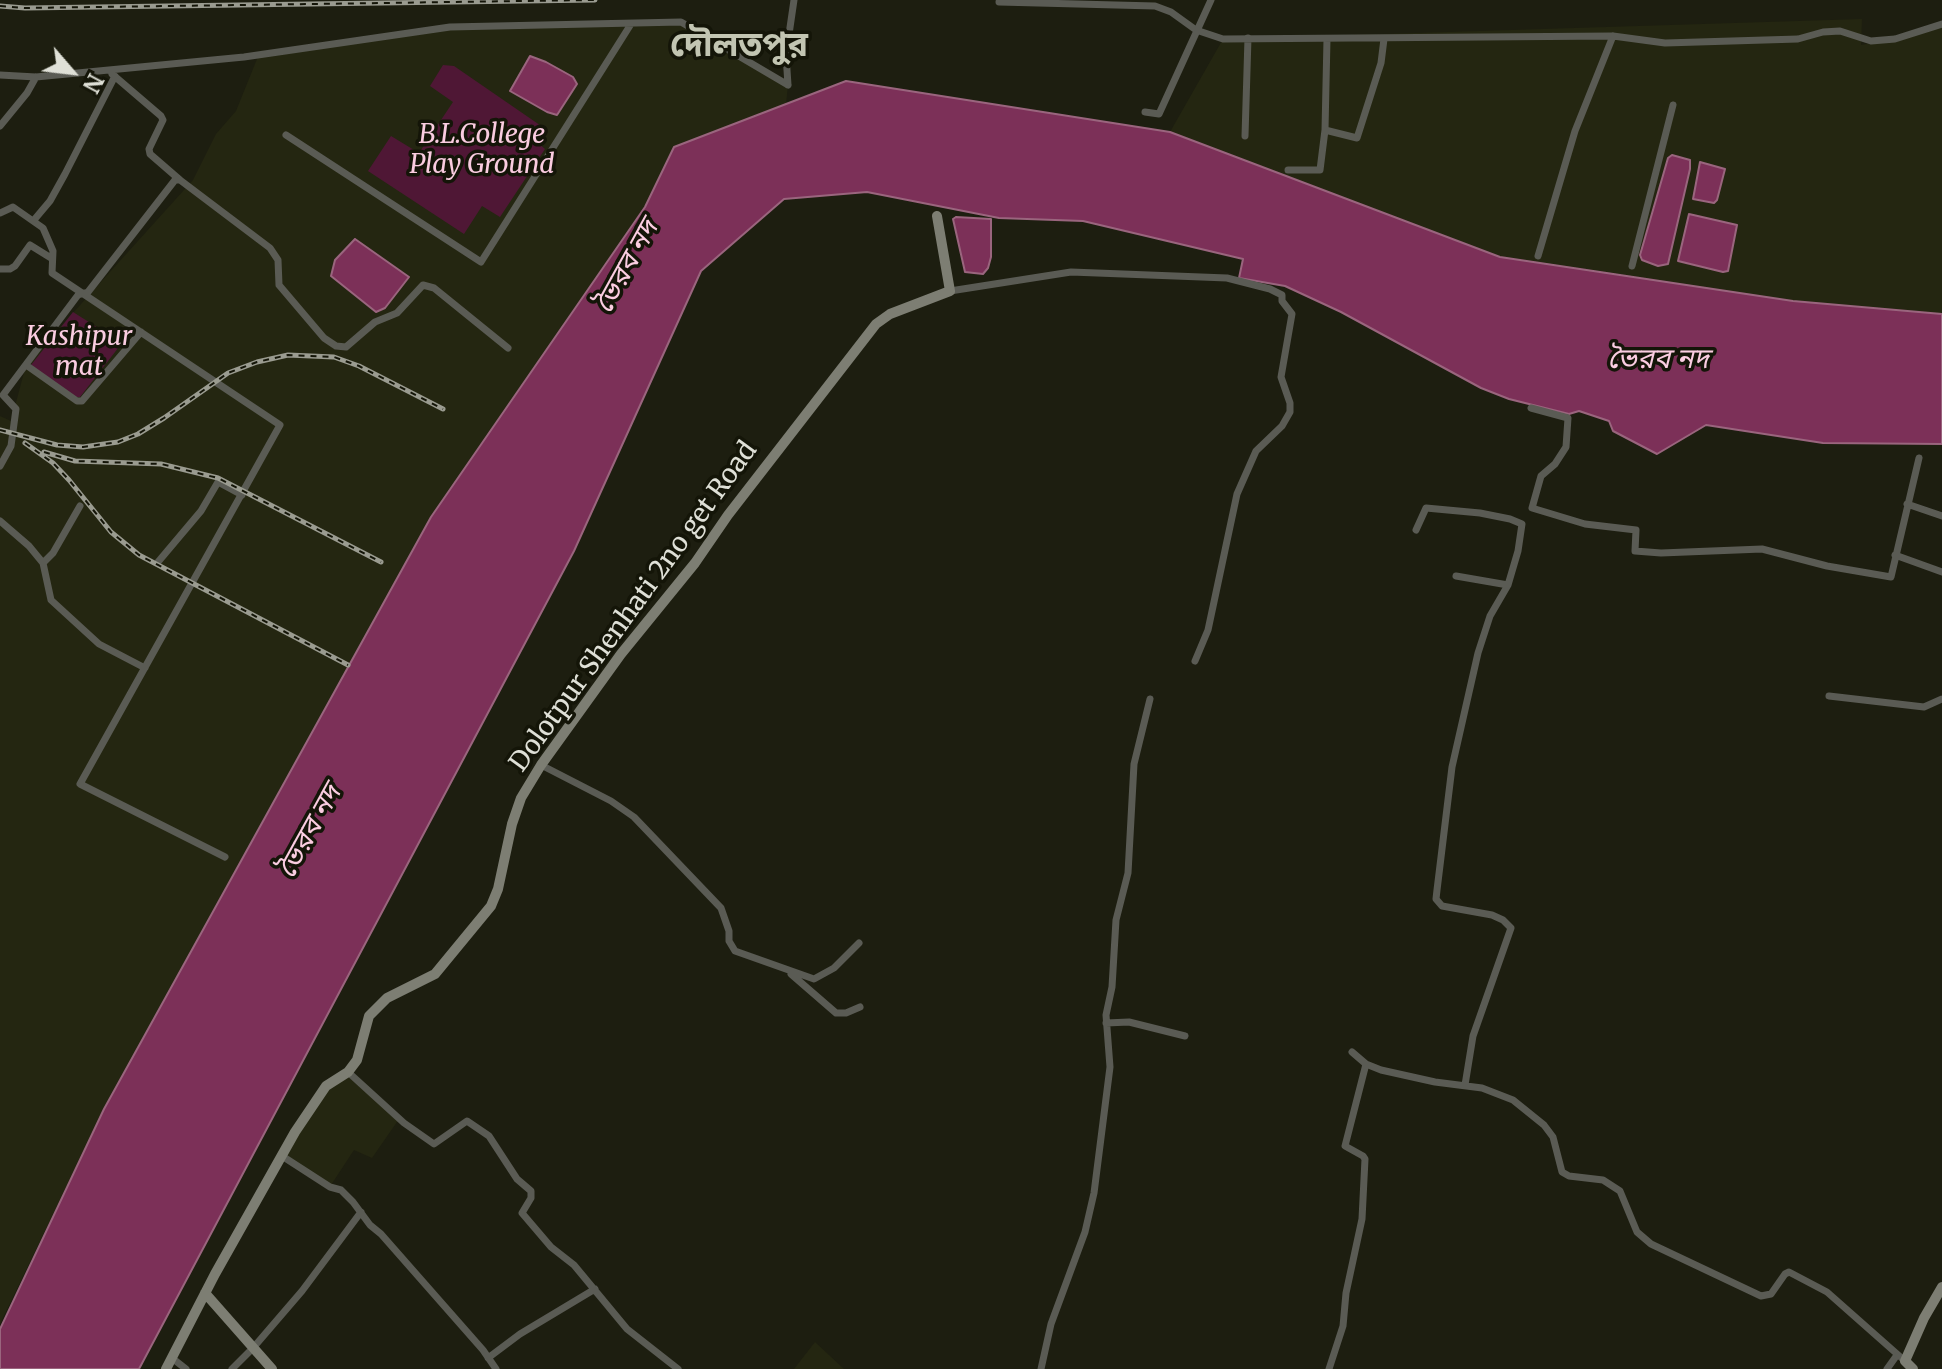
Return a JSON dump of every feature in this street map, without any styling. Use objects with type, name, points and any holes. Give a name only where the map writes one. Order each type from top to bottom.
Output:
[{"type":"street","points":[[0,75],[36,77],[244,57],[450,27],[681,22],[788,85],[786,55],[794,0]]},
{"type":"street","points":[[1145,112],[1159,114],[1211,0]]},
{"type":"street","points":[[999,2],[1155,6],[1171,12],[1196,30],[1223,39],[1613,36],[1665,43],[1798,39],[1840,31],[1871,41],[1895,39],[1942,24]]},
{"type":"street","points":[[286,135],[481,262],[631,24]]},
{"type":"street","points":[[1538,256],[1575,131],[1613,36]]},
{"type":"street","points":[[1245,136],[1248,38]]},
{"type":"street","points":[[1288,170],[1320,170],[1325,130],[1327,39]]},
{"type":"street","points":[[1325,130],[1357,138],[1381,63],[1384,39]]},
{"type":"street","points":[[107,70],[161,116],[163,120],[149,149],[150,154],[270,248],[278,260],[279,285],[324,338],[336,346],[346,347],[375,322],[397,313],[423,285],[434,288],[455,303],[508,348]]},
{"type":"street","points":[[34,220],[58,187],[115,76]]},
{"type":"street","points":[[0,126],[36,77]]},
{"type":"street","points":[[1632,266],[1673,105]]},
{"type":"street","points":[[0,466],[11,446],[16,409],[1,396],[82,293],[88,292],[175,180],[180,180]]},
{"type":"street","points":[[0,213],[13,207],[43,228],[53,251],[52,273],[280,425],[80,784],[225,857]]},
{"type":"street","points":[[937,216],[950,291],[1071,272],[1227,278],[1282,295],[1282,301],[1292,314],[1281,377],[1290,412],[1282,426],[1256,451],[1246,469],[1229,524],[1208,630],[1195,661]]},
{"type":"street","points":[[0,269],[15,266],[30,245],[51,258]]},
{"type":"street","name":"Dolotpur Shenhati 2no get Road","points":[[166,1369],[282,1156],[326,1086],[348,1072],[357,1060],[369,1016],[387,998],[435,974],[491,906],[521,798],[621,654],[695,563],[747,490],[876,324],[890,314],[950,291]]},
{"type":"street","points":[[26,365],[77,401],[82,401],[141,332]]},
{"type":"street","points":[[1531,408],[1568,418],[1566,447],[1555,464],[1541,476],[1532,508],[1585,524],[1636,530],[1635,551],[1661,553],[1762,549],[1827,566],[1891,577],[1919,458]]},
{"type":"street","points":[[158,562],[201,511],[218,482],[242,495]]},
{"type":"street","points":[[1907,504],[1942,516]]},
{"type":"street","points":[[43,563],[53,553],[80,506]]},
{"type":"street","points":[[1416,530],[1426,508],[1480,513],[1520,523],[1518,551],[1508,585],[1490,616],[1478,653],[1452,767],[1436,899],[1442,906],[1492,915],[1511,928],[1473,1036],[1465,1085]]},
{"type":"street","points":[[0,521],[43,563],[51,600],[99,644],[145,668]]},
{"type":"street","points":[[1895,555],[1942,572]]},
{"type":"street","points":[[1456,576],[1508,585]]},
{"type":"street","points":[[1829,696],[1924,707],[1942,699]]},
{"type":"street","points":[[1041,1369],[1051,1324],[1085,1232],[1094,1193],[1110,1067],[1106,1023],[1112,987],[1116,920],[1128,873],[1134,764],[1150,699]]},
{"type":"street","points":[[541,765],[611,801],[634,817],[721,908],[729,941],[735,951],[814,979],[834,968],[859,943]]},
{"type":"street","points":[[790,972],[836,1013],[846,1013],[860,1007]]},
{"type":"street","points":[[1106,1023],[1129,1022],[1185,1036]]},
{"type":"street","points":[[1352,1052],[1366,1064],[1419,1079],[1465,1085],[1513,1100],[1553,1137],[1562,1172],[1569,1176],[1603,1180],[1620,1191],[1637,1232],[1651,1244],[1761,1296],[1771,1294],[1789,1272],[1827,1292],[1905,1362]]},
{"type":"street","points":[[1329,1369],[1343,1326],[1346,1293],[1362,1219],[1365,1159],[1345,1146],[1366,1064]]},
{"type":"street","points":[[348,1072],[404,1123],[434,1144],[467,1121],[489,1136],[517,1179],[531,1191],[531,1198],[522,1213],[551,1247],[574,1265],[627,1329],[678,1369]]},
{"type":"street","points":[[282,1156],[330,1187],[341,1190],[496,1369]]},
{"type":"street","points":[[232,1369],[302,1291],[361,1212]]},
{"type":"street","points":[[1887,1369],[1905,1362],[1924,1318],[1942,1287]]},
{"type":"street","points":[[488,1358],[520,1334],[595,1289]]},
{"type":"street","points":[[205,1293],[272,1369]]},
{"type":"street","points":[[172,1358],[186,1369]]},
{"type":"shaded area","points":[[1862,19],[1861,45],[1895,39],[1942,24],[1942,314],[1793,301],[1500,257],[1170,132],[1223,39]]},
{"type":"shaded area","points":[[681,22],[788,85],[786,104],[674,147],[645,207],[431,517],[199,936],[190,959],[187,958],[104,1109],[0,1324],[0,416],[11,421],[26,365],[193,180],[216,134],[236,111],[259,54],[450,27]]},
{"type":"shaded area","points":[[347,1076],[399,1119],[372,1158],[354,1150],[331,1185],[284,1156],[327,1089]]},
{"type":"shaded area","points":[[815,1342],[844,1369],[794,1369]]},
{"type":"green space","name":"B.L.College Play Ground","points":[[443,65],[454,66],[547,130],[538,143],[545,149],[500,217],[482,206],[464,234],[368,171],[391,136],[419,153],[453,102],[430,86]]},
{"type":"green space","name":"Kashipur mat","points":[[73,312],[122,343],[80,397],[74,397],[31,365]]},
{"type":"water","points":[[530,56],[573,77],[577,84],[557,115],[510,91]]},
{"type":"water","name":"ভৈরব নদ","points":[[846,81],[1170,132],[1500,257],[1793,301],[1942,314],[1942,444],[1823,443],[1706,425],[1657,454],[1613,431],[1609,421],[1579,411],[1569,414],[1509,399],[1481,388],[1341,312],[1285,286],[1239,278],[1243,259],[1083,221],[999,218],[867,192],[784,199],[701,271],[574,551],[139,1369],[0,1369],[0,1329],[104,1109],[431,517],[645,207],[674,147]]},
{"type":"water","points":[[1672,155],[1690,160],[1690,169],[1668,264],[1658,266],[1642,260],[1640,255],[1668,158]]},
{"type":"water","points":[[1700,162],[1725,169],[1714,203],[1693,199]]},
{"type":"water","points":[[1689,214],[1737,225],[1728,271],[1678,261]]},
{"type":"water","points":[[953,219],[991,219],[991,257],[983,274],[965,272]]},
{"type":"water","points":[[355,239],[409,277],[385,308],[376,312],[331,276],[335,260]]},
{"type":"railway","points":[[0,6],[595,0]]},
{"type":"railway","points":[[0,430],[57,445],[83,447],[118,442],[164,418],[228,373],[288,355],[334,357],[359,366],[443,409]]},
{"type":"railway","points":[[25,443],[53,463],[111,532],[139,555],[348,665]]},
{"type":"railway","points":[[44,452],[75,461],[161,464],[218,478],[381,562]]},
{"type":"district","name":"দৌলতপুর","points":[[739,46]]}]
